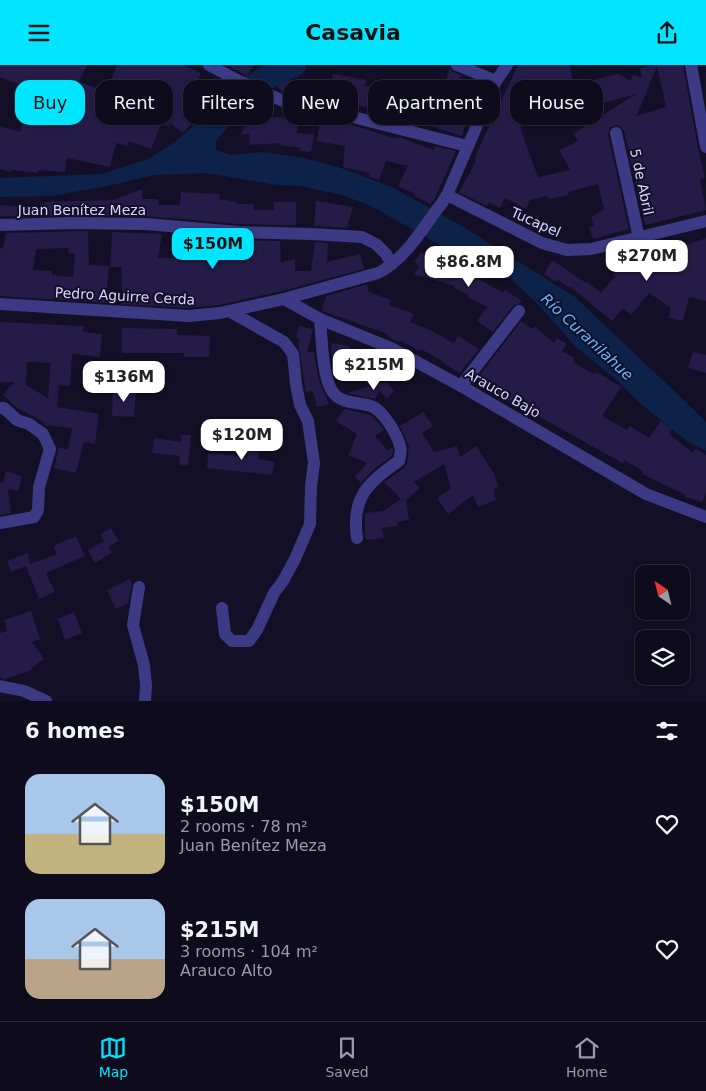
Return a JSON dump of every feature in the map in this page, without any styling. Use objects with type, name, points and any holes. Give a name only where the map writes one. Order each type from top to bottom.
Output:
[{"type":"street","points":[[209,65],[294,106],[353,117],[467,146]]},
{"type":"street","points":[[457,65],[494,80]]},
{"type":"street","name":"Pedro Aguirre Cerda","points":[[497,80],[507,65]]},
{"type":"street","points":[[690,65],[706,147]]},
{"type":"street","name":"Pedro Aguirre Cerda","points":[[0,305],[189,316],[229,311],[369,277],[386,269],[405,251],[444,199],[476,125]]},
{"type":"street","name":"5 de Abril","points":[[616,133],[639,238]]},
{"type":"street","name":"Tucapel","points":[[444,199],[554,247],[579,251],[706,221]]},
{"type":"street","name":"Juan Benítez Meza","points":[[0,225],[146,224],[238,232],[312,233],[362,237],[381,249],[392,264]]},
{"type":"street","name":"Arauco Bajo","points":[[284,299],[320,319],[391,348],[461,386],[646,494],[706,517]]},
{"type":"street","points":[[222,608],[225,634],[232,641],[249,641],[257,630],[274,593],[295,559],[310,524],[314,463],[308,421],[300,405],[293,354],[284,342],[229,311]]},
{"type":"street","points":[[461,386],[519,311]]},
{"type":"street","points":[[320,319],[327,381],[333,393],[346,401],[371,406],[380,412],[390,424],[401,447],[399,461],[374,481],[360,498],[355,514],[357,538]]},
{"type":"street","points":[[0,408],[4,408],[17,420],[29,425],[43,435],[50,449],[39,487],[38,510],[34,517],[0,523]]},
{"type":"street","points":[[139,587],[133,625],[144,665],[145,701]]},
{"type":"street","points":[[0,686],[24,691],[46,701]]},
{"type":"water","name":"Río Curanilahue","points":[[194,125],[231,125],[216,141],[216,150],[231,155],[263,152],[304,158],[338,167],[392,187],[460,225],[575,297],[706,422],[706,451],[687,441],[641,404],[620,383],[575,346],[536,302],[502,272],[441,246],[371,206],[342,195],[300,186],[277,185],[207,173],[154,175],[52,196],[0,197],[0,178],[101,174],[148,159],[176,141]]},
{"type":"building","points":[[0,65],[87,65],[80,80],[15,80],[15,83],[0,77]]},
{"type":"building","points":[[117,65],[183,65],[201,73],[198,80],[183,80],[183,125],[190,125],[183,133],[173,125],[173,80],[111,80]]},
{"type":"building","points":[[226,65],[254,65],[247,76]]},
{"type":"building","points":[[518,65],[570,65],[572,79],[511,80]]},
{"type":"building","points":[[653,65],[683,65],[705,178],[700,179],[706,210],[645,225],[624,131],[618,125],[610,127],[608,135],[629,229],[593,239],[589,227],[594,226],[591,217],[604,210],[598,184],[568,192],[568,195],[548,199],[547,196],[530,200],[526,209],[505,198],[500,208],[489,202],[487,206],[459,192],[476,161],[474,160],[490,125],[500,125],[500,103],[510,82],[510,125],[527,125],[520,127],[538,177],[570,170],[559,150],[578,141],[573,134],[587,125],[603,125],[603,115],[636,94],[603,103],[603,80],[596,79],[618,74],[631,81],[633,75],[642,78],[640,68]],"holes":[[[657,66],[666,107],[636,116],[642,103]]]},
{"type":"building","points":[[450,68],[453,72],[461,75],[460,80],[446,80]]},
{"type":"building","points":[[333,74],[366,80],[364,86],[368,87],[368,108],[358,106],[358,80],[332,80]]},
{"type":"building","points":[[283,83],[283,92],[281,91],[278,86]]},
{"type":"building","points":[[85,84],[95,88],[95,125],[161,125],[151,149],[129,141],[127,146],[116,143],[110,167],[67,158],[65,172],[38,170],[38,173],[11,170],[11,172],[0,169],[0,126],[20,132],[22,125],[85,125]]},
{"type":"building","points":[[273,117],[283,118],[283,125],[297,125],[297,133],[314,134],[311,152],[300,151],[300,148],[280,145],[280,143],[250,145],[249,134],[241,134],[246,125],[273,125]]},
{"type":"building","points":[[319,125],[352,125],[394,138],[402,138],[434,150],[435,146],[456,151],[431,204],[398,186],[408,166],[386,161],[379,180],[368,176],[370,173],[343,167],[345,146],[317,141]]},
{"type":"building","points":[[426,125],[465,125],[462,136]]},
{"type":"building","points":[[142,189],[142,199],[158,199],[158,205],[180,205],[181,192],[220,194],[219,199],[237,202],[237,204],[254,204],[254,210],[274,210],[274,202],[296,202],[296,225],[238,224],[146,216],[0,216],[0,205],[44,208],[45,202],[113,200]]},
{"type":"building","points":[[316,201],[353,207],[347,228],[314,226]]},
{"type":"building","points":[[88,231],[89,265],[109,266],[105,303],[0,296],[0,248],[3,249],[6,233]],"holes":[[[68,248],[69,253],[75,253],[73,277],[52,275],[52,271],[33,270],[36,249]]]},
{"type":"building","points":[[112,232],[162,234],[158,258],[183,258],[185,236],[280,241],[281,262],[295,259],[295,271],[311,271],[315,242],[328,243],[327,262],[360,254],[364,269],[282,291],[219,305],[189,308],[122,304],[122,267],[110,267]]},
{"type":"building","points":[[706,238],[706,301],[689,297],[683,321],[668,318],[671,308],[649,293],[631,315],[623,308],[612,321],[571,287],[557,279],[556,282],[544,274],[552,260],[601,293],[615,276],[613,275],[622,267],[639,258],[650,268],[664,259],[661,252]]},
{"type":"building","points":[[421,252],[428,256],[430,253],[475,274],[474,276],[503,293],[505,290],[522,301],[513,306],[493,332],[477,321],[487,307],[454,288],[455,286],[414,274],[420,266],[414,262]]},
{"type":"building","points":[[367,284],[369,292],[391,300],[389,305],[414,314],[410,322],[454,343],[458,336],[479,349],[460,373],[421,349],[420,351],[399,340],[398,342],[387,336],[388,334],[322,311],[326,296]]},
{"type":"building","points":[[521,321],[532,329],[534,326],[554,343],[557,338],[567,344],[562,351],[575,358],[573,362],[593,374],[594,372],[602,375],[621,387],[602,416],[627,430],[630,426],[649,438],[661,421],[672,429],[669,434],[693,453],[696,449],[706,455],[706,492],[702,502],[685,497],[686,495],[642,474],[643,471],[624,460],[623,463],[538,416],[537,418],[476,380]]},
{"type":"building","points":[[0,322],[84,326],[83,332],[102,334],[100,357],[72,354],[70,386],[59,385],[57,407],[99,414],[95,444],[84,442],[76,473],[54,468],[59,447],[68,450],[72,428],[44,425],[44,422],[17,408],[3,395],[14,382],[0,382]],"holes":[[[27,362],[51,363],[48,398],[26,385]]]},
{"type":"building","points":[[299,326],[313,329],[307,352],[314,352],[318,378],[329,404],[317,407],[313,391],[306,392],[299,338],[296,337]]},
{"type":"building","points":[[122,328],[177,329],[177,335],[210,336],[209,357],[183,357],[184,353],[122,353]]},
{"type":"building","points":[[332,343],[350,346],[349,376],[334,375]]},
{"type":"building","points":[[693,352],[706,355],[706,373],[688,368]]},
{"type":"building","points":[[386,382],[394,391],[387,398],[379,391],[375,399],[347,393]]},
{"type":"building","points":[[113,389],[136,390],[134,417],[112,416]]},
{"type":"building","points":[[344,409],[371,415],[384,430],[375,436],[388,451],[392,448],[393,450],[392,456],[373,470],[361,483],[355,477],[367,463],[348,455],[357,434],[336,421]]},
{"type":"building","points":[[423,412],[433,426],[422,433],[434,452],[457,446],[460,457],[476,446],[493,472],[499,487],[493,489],[496,500],[478,507],[473,495],[448,514],[437,498],[451,488],[444,464],[414,482],[420,488],[406,500],[409,520],[397,522],[397,526],[382,528],[384,538],[368,540],[365,537],[365,513],[383,511],[401,499],[384,482],[404,468],[407,463],[409,446],[400,426]]},
{"type":"building","points":[[181,435],[191,435],[188,466],[179,465],[180,456],[152,453],[154,438],[181,442]]},
{"type":"building","points":[[248,439],[260,440],[258,459],[275,462],[272,475],[207,468],[208,453],[246,457]]},
{"type":"building","points":[[6,471],[22,476],[18,491],[8,489],[11,513],[0,515],[0,483],[3,483]]},
{"type":"building","points":[[111,528],[119,541],[108,547],[112,553],[95,563],[88,550],[104,541],[100,534]]},
{"type":"building","points":[[76,536],[85,556],[46,573],[55,592],[39,599],[26,566],[11,572],[7,561],[28,553],[30,564],[57,554],[53,546]]},
{"type":"building","points":[[130,579],[132,583],[128,603],[116,609],[107,590]]},
{"type":"building","points":[[31,611],[40,639],[32,642],[44,659],[31,668],[32,670],[5,679],[1,678],[0,633],[7,631],[4,620]]},
{"type":"building","points":[[74,612],[82,633],[65,640],[58,619]]},
{"type":"waterway","points":[[264,80],[294,65]]}]
